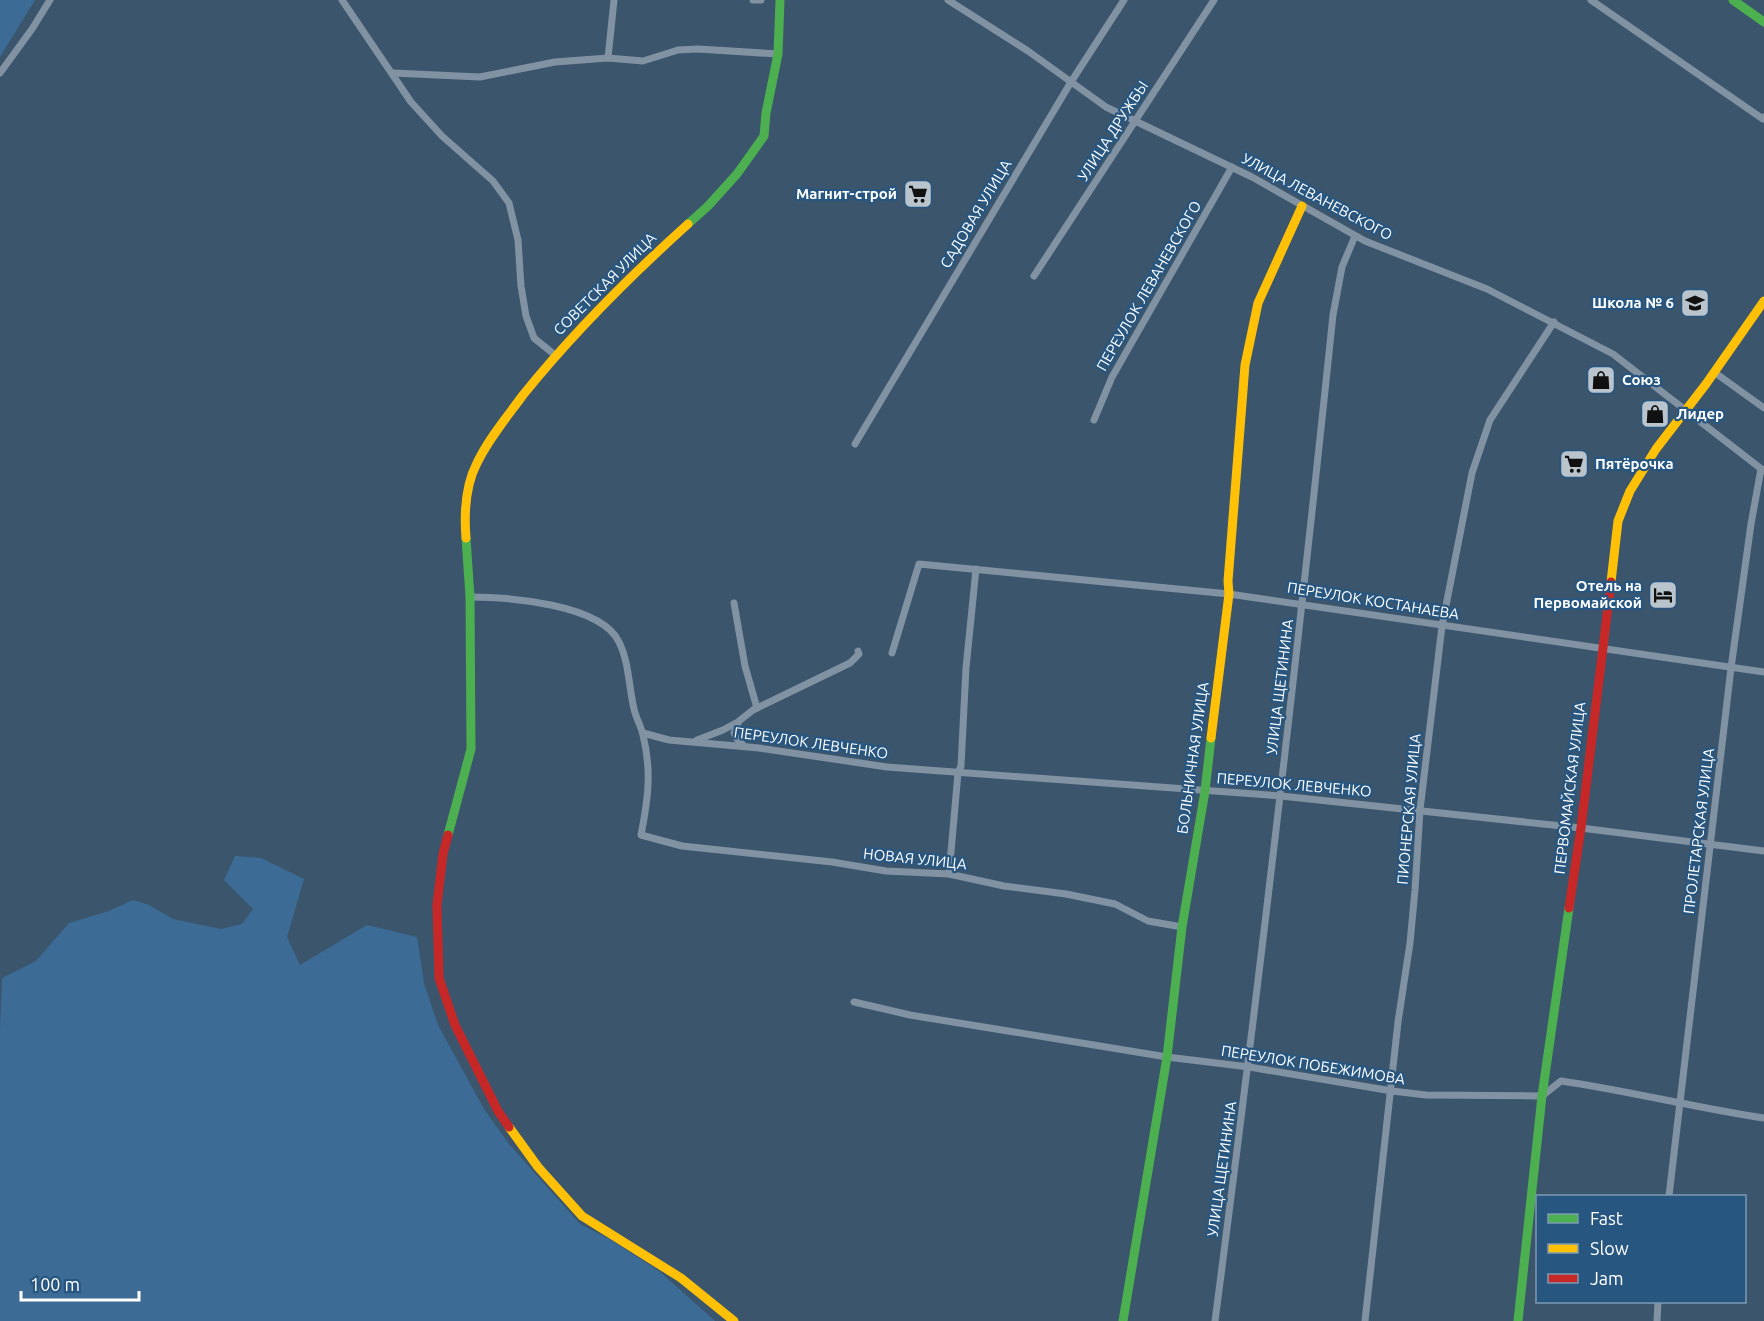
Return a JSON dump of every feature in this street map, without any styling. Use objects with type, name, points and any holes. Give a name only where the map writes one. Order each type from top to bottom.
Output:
[{"type":"street","points":[[0,73],[50,0]]},
{"type":"street","points":[[342,0],[419,111],[442,136],[492,181],[509,203],[518,240],[525,316],[534,338],[555,356]]},
{"type":"street","points":[[608,58],[614,0]]},
{"type":"street","points":[[753,0],[761,0]]},
{"type":"street","name":"СОВЕТСКАЯ УЛИЦА","points":[[734,1321],[681,1278],[582,1216],[538,1167],[498,1111],[454,1025],[446,1002],[439,978],[437,905],[443,854],[471,749],[471,597],[464,508],[476,464],[496,430],[555,356],[628,278],[708,206],[737,174],[764,136],[766,113],[778,54],[780,0]]},
{"type":"street","name":"УЛИЦА ЛЕВАНЕВСКОГО","points":[[948,0],[1028,51],[1107,106],[1232,167],[1355,236],[1404,258],[1487,289],[1613,354],[1763,470]]},
{"type":"street","name":"САДОВАЯ УЛИЦА","points":[[855,444],[1071,82],[1124,0]]},
{"type":"street","name":"УЛИЦА ДРУЖБЫ","points":[[1034,276],[1214,0]]},
{"type":"street","points":[[1591,0],[1763,119],[1764,117]]},
{"type":"street","points":[[1733,0],[1764,22]]},
{"type":"street","points":[[393,74],[480,77],[555,62],[608,58],[643,61],[678,50],[778,54]]},
{"type":"street","name":"ПЕРЕУЛОК ЛЕВАНЕВСКОГО","points":[[1094,420],[1112,377],[1232,167]]},
{"type":"street","name":"БОЛЬНИЧНАЯ УЛИЦА","points":[[1123,1321],[1167,1057],[1182,927],[1205,791],[1229,594],[1235,473],[1245,365],[1258,303],[1302,206]]},
{"type":"street","name":"УЛИЦА ЩЕТИНИНА","points":[[1215,1321],[1249,1067],[1281,796],[1333,315],[1342,267],[1355,236]]},
{"type":"street","name":"ПЕРВОМАЙСКАЯ УЛИЦА","points":[[1518,1321],[1542,1096],[1581,828],[1618,521],[1624,501],[1671,428],[1686,411],[1764,301]]},
{"type":"street","name":"ПИОНЕРСКАЯ УЛИЦА","points":[[1365,1321],[1415,890],[1420,810],[1442,626],[1472,473],[1490,420],[1554,322]]},
{"type":"street","points":[[1714,372],[1764,408]]},
{"type":"street","name":"ПРОЛЕТАРСКАЯ УЛИЦА","points":[[1669,1195],[1731,668],[1751,524],[1763,470]]},
{"type":"street","name":"ПЕРЕУЛОК КОСТАНАЕВА","points":[[892,652],[919,564],[1229,594],[1764,672]]},
{"type":"street","points":[[950,874],[976,569]]},
{"type":"street","points":[[471,597],[496,597],[531,602],[579,612],[603,623],[619,640],[636,716],[643,733]]},
{"type":"street","points":[[735,603],[745,666],[757,708]]},
{"type":"street","points":[[692,742],[723,730],[757,708],[850,663],[859,654],[858,651]]},
{"type":"street","points":[[739,721],[734,733],[736,739],[744,746]]},
{"type":"street","name":"ПЕРЕУЛОК ЛЕВЧЕНКО","points":[[643,733],[669,740],[744,746],[887,767],[1281,796],[1581,828],[1764,851]]},
{"type":"street","name":"НОВАЯ УЛИЦА","points":[[643,733],[650,773],[641,835],[682,846],[832,862],[886,871],[950,874],[1004,886],[1066,894],[1114,904],[1148,921],[1182,927]]},
{"type":"street","name":"ПЕРЕУЛОК ПОБЕЖИМОВА","points":[[855,1002],[910,1015],[1392,1091],[1426,1095],[1542,1096],[1562,1082],[1610,1088],[1679,1104],[1764,1118]]},
{"type":"street","points":[[1657,1321],[1658,1303]]},
{"type":"shaded area","points":[[0,0],[35,0],[0,57]]},
{"type":"shaded area","points":[[235,856],[261,858],[304,879],[287,937],[300,965],[367,925],[417,937],[424,983],[438,1025],[484,1109],[509,1144],[580,1224],[609,1239],[659,1271],[715,1321],[0,1321],[2,978],[36,961],[69,923],[109,911],[133,900],[149,905],[173,919],[221,929],[242,924],[253,909],[224,880]]},
{"type":"traffic: fast","points":[[688,224],[737,174],[764,136],[766,113],[778,54],[780,0]]},
{"type":"traffic: fast","points":[[1733,0],[1764,22]]},
{"type":"traffic: fast","points":[[448,835],[471,749],[470,597],[466,538]]},
{"type":"traffic: fast","points":[[1123,1321],[1167,1057],[1182,927],[1205,791],[1211,738]]},
{"type":"traffic: fast","points":[[1518,1321],[1542,1096],[1569,908]]},
{"type":"traffic: slow","points":[[1211,738],[1229,594],[1228,581],[1245,365],[1258,303],[1302,206]]},
{"type":"traffic: slow","points":[[466,538],[465,509],[470,481],[482,454],[498,428],[542,372],[581,328],[688,224]]},
{"type":"traffic: slow","points":[[1611,582],[1618,521],[1630,491],[1656,449],[1706,384],[1764,301]]},
{"type":"traffic: slow","points":[[509,1127],[538,1167],[582,1216],[681,1278],[734,1321]]},
{"type":"traffic: jam","points":[[1569,908],[1611,582]]},
{"type":"traffic: jam","points":[[448,835],[443,854],[437,905],[439,978],[455,1025],[498,1111],[509,1127]]},
{"type":"place","name":"Магнит-строй","points":[[918,194]]},
{"type":"place","name":"Школа № 6","points":[[1695,303]]},
{"type":"place","name":"Союз","points":[[1601,380]]},
{"type":"place","name":"Лидер","points":[[1655,414]]},
{"type":"place","name":"Пятёрочка","points":[[1574,464]]},
{"type":"place","name":"Отель на Первомайской","points":[[1663,595]]}]
